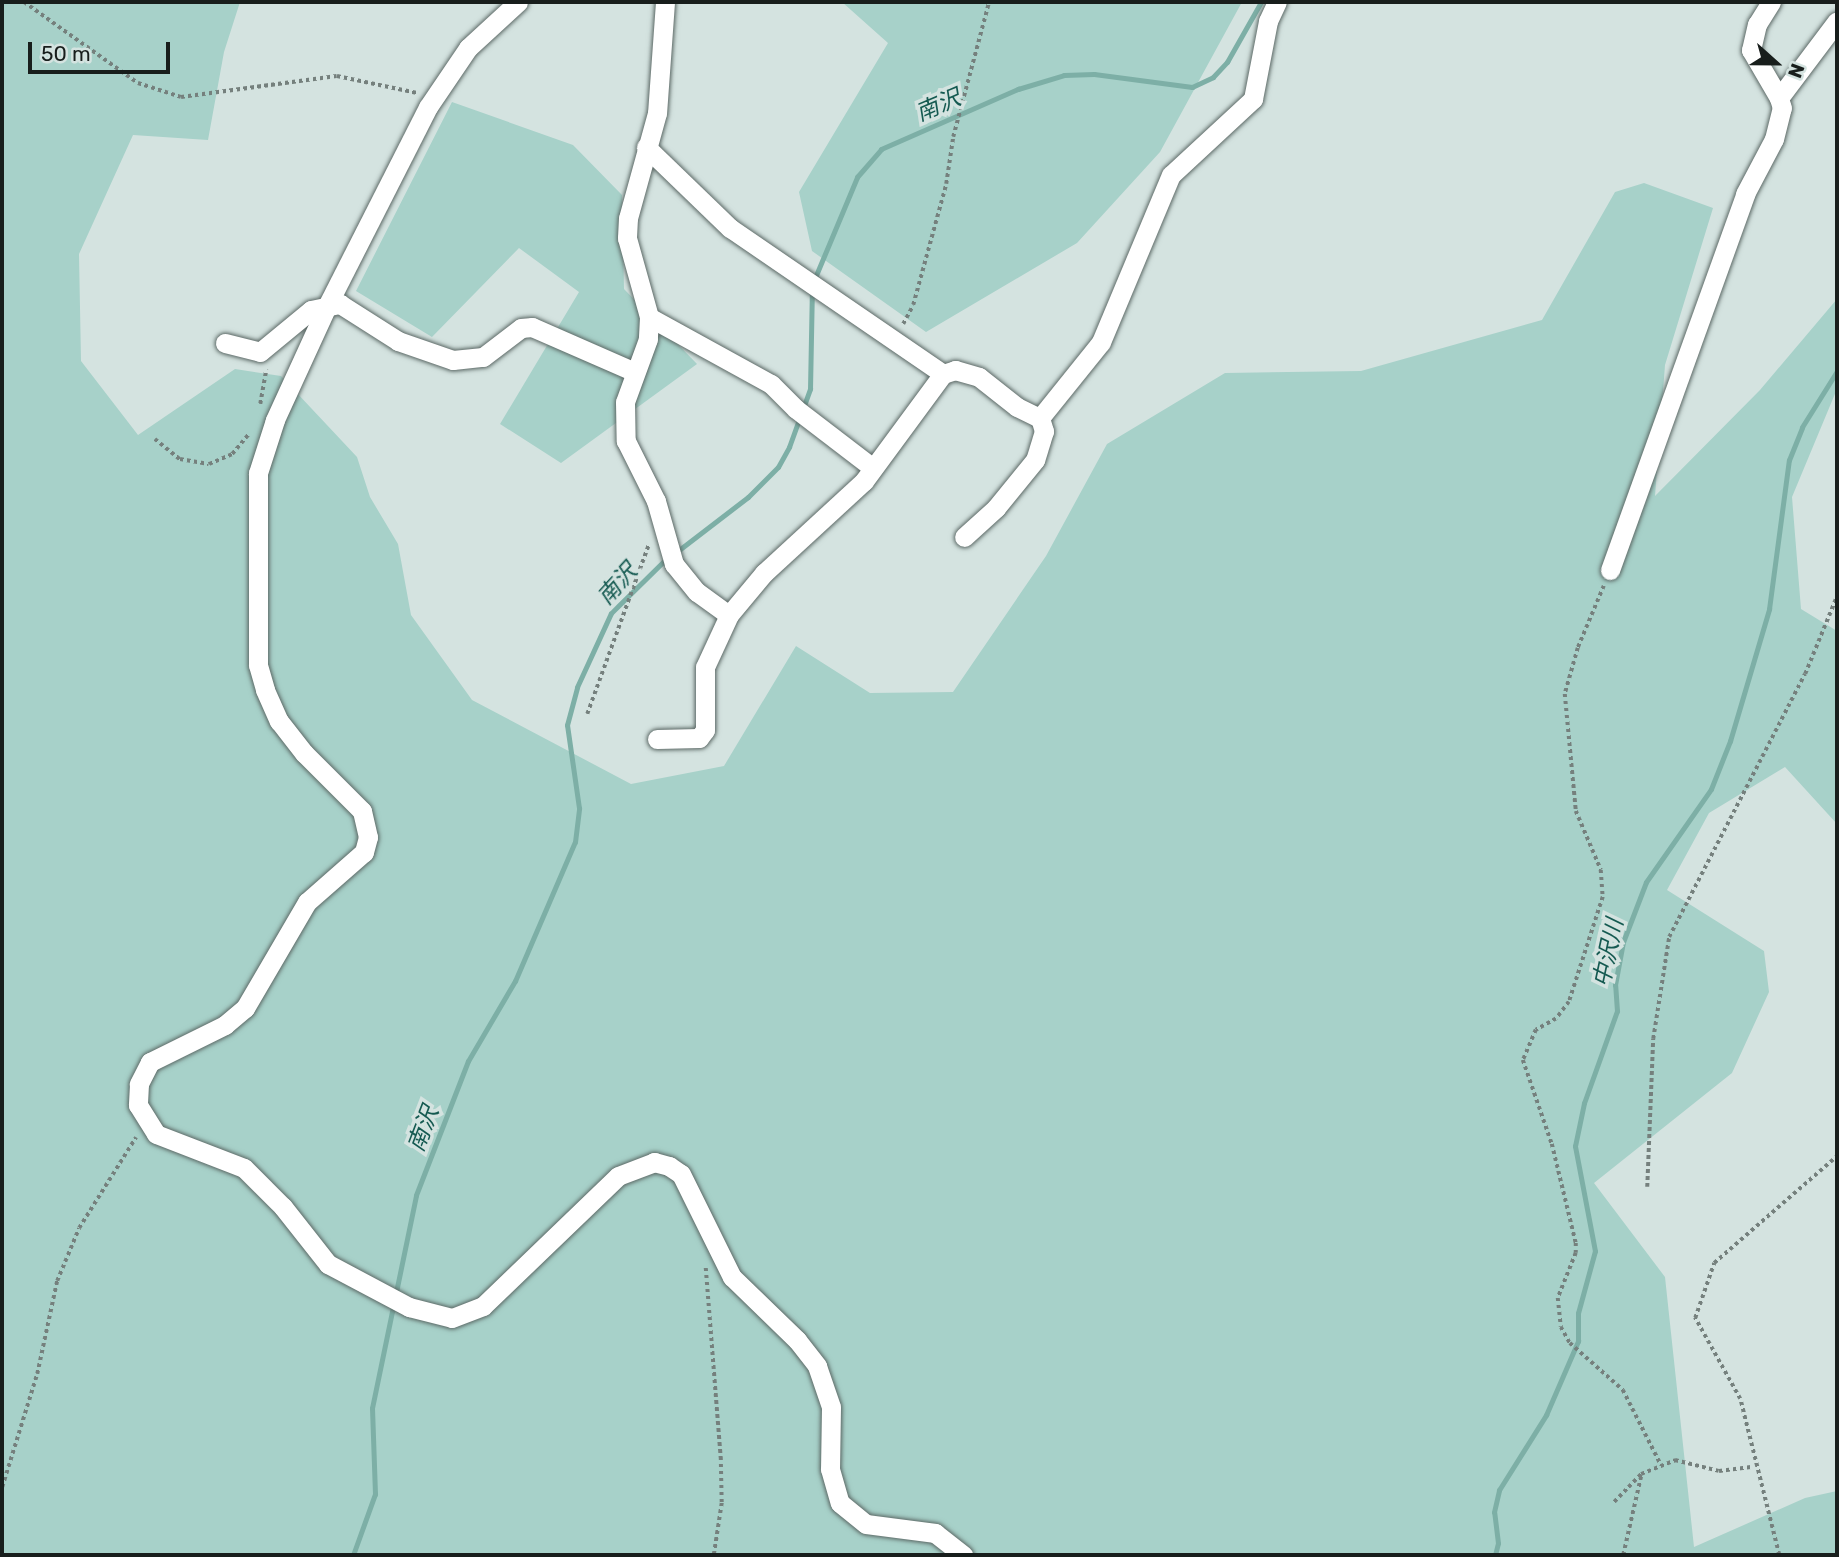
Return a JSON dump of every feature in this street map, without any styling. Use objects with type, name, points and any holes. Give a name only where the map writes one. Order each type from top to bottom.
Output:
[{"type":"street","points":[[518,2],[468,48],[433,99],[328,304],[275,420],[258,473],[258,665],[279,721],[304,753],[362,811],[368,836],[364,852],[307,902],[245,1008],[225,1025],[150,1062],[139,1084],[138,1105],[145,1122],[156,1134],[244,1168],[328,1264],[409,1307],[452,1318],[483,1306],[618,1176],[654,1162],[669,1166],[681,1174],[732,1277],[797,1340],[817,1366],[831,1407],[830,1469],[840,1503],[866,1524],[935,1533],[962,1555]]},
{"type":"street","points":[[665,2],[657,113],[628,218],[627,238],[649,317],[648,340],[625,402],[629,450],[656,501],[674,564],[696,592],[729,615]]},
{"type":"street","points":[[964,537],[996,508],[1035,460],[1043,440],[1041,418],[1101,342],[1171,175],[1252,99],[1268,21],[1277,2]]},
{"type":"street","points":[[1611,570],[1745,194],[1774,139],[1782,108],[1751,50],[1757,24],[1771,2]]},
{"type":"street","points":[[1779,98],[1837,21]]},
{"type":"street","points":[[646,147],[730,228],[896,338],[943,374]]},
{"type":"street","points":[[225,343],[260,352],[271,347],[311,310],[328,304],[340,304],[398,341],[453,360],[483,357],[521,328],[532,327],[635,372]]},
{"type":"street","points":[[649,317],[771,384],[796,410],[873,468]]},
{"type":"street","points":[[657,739],[699,738],[705,730],[705,667],[729,615],[764,573],[873,468],[943,374],[967,370],[1041,418]]},
{"type":"path","points":[[24,2],[138,83],[181,97],[337,76],[389,84],[433,99]]},
{"type":"path","points":[[896,338],[913,304],[989,2]]},
{"type":"path","points":[[257,414],[271,347]]},
{"type":"path","points":[[155,439],[180,459],[209,464],[232,454],[255,421]]},
{"type":"path","points":[[587,714],[649,542]]},
{"type":"path","points":[[1611,570],[1578,648],[1565,694],[1576,811],[1601,870],[1603,897],[1569,1002],[1556,1018],[1536,1031],[1523,1060],[1552,1144],[1576,1243],[1576,1254],[1558,1298],[1561,1327],[1570,1343],[1623,1390],[1661,1465]]},
{"type":"path","points":[[1647,1187],[1653,1039],[1669,937],[1789,707],[1837,596]]},
{"type":"path","points":[[2,1487],[37,1374],[57,1281],[79,1228],[145,1122]]},
{"type":"path","points":[[1779,1555],[1753,1467],[1740,1399],[1732,1378],[1700,1331],[1696,1309],[1714,1263],[1837,1156]]},
{"type":"path","points":[[705,1261],[721,1457],[722,1503],[714,1555]]},
{"type":"path","points":[[1614,1502],[1641,1474],[1661,1465],[1686,1460],[1719,1471],[1753,1467]]},
{"type":"path","points":[[1623,1555],[1641,1474]]},
{"type":"green space","points":[[2,2],[240,2],[224,52],[208,140],[133,135],[79,254],[81,361],[138,435],[235,369],[281,376],[357,457],[370,497],[398,544],[411,615],[472,700],[631,784],[724,766],[796,646],[870,693],[953,692],[1046,556],[1107,444],[1225,373],[1361,371],[1542,320],[1615,192],[1644,183],[1713,208],[1665,365],[1655,496],[1760,390],[1837,299],[1837,389],[1792,497],[1801,609],[1837,631],[1837,824],[1785,767],[1709,813],[1667,890],[1764,951],[1769,992],[1732,1073],[1594,1183],[1665,1277],[1694,1547],[1805,1498],[1837,1491],[1837,1555],[2,1555]]},
{"type":"green space","points":[[842,2],[1242,2],[1160,152],[1077,243],[926,332],[812,251],[799,192],[888,43]]},
{"type":"green space","points":[[452,102],[573,145],[622,195],[624,289],[697,364],[561,463],[500,424],[579,292],[519,248],[432,337],[356,291]]},
{"type":"waterway","name":"南沢","points":[[814,280],[857,177],[881,149],[1018,89],[1064,75],[1094,74],[1192,87],[1213,77],[1227,62],[1261,2]]},
{"type":"waterway","name":"南沢","points":[[675,553],[748,497],[778,467],[789,447],[810,389],[812,289]]},
{"type":"waterway","name":"中沢川","points":[[1495,1555],[1498,1543],[1494,1512],[1499,1490],[1546,1415],[1578,1341],[1578,1313],[1595,1251],[1575,1146],[1584,1103],[1617,1011],[1615,985],[1623,942],[1646,882],[1711,789],[1730,741],[1769,609],[1789,460],[1802,427],[1837,371]]},
{"type":"waterway","name":"南沢","points":[[353,1555],[375,1494],[372,1408],[416,1195],[468,1061],[515,981],[575,842],[579,808],[567,725],[577,687],[611,613],[667,558]]}]
